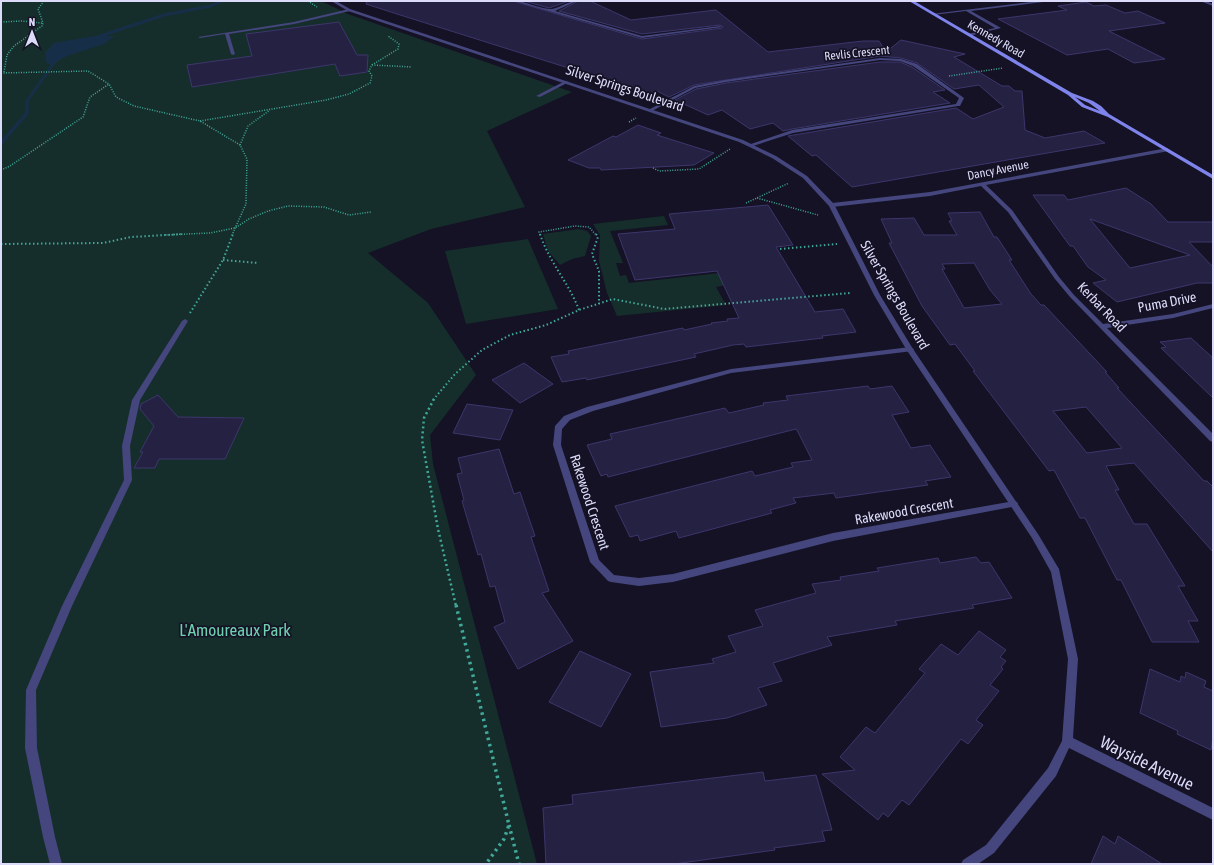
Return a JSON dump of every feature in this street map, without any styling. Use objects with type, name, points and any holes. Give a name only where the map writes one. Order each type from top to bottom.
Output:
[{"type":"main road","name":"Kennedy Road","points":[[911,1],[1070,94],[1090,100],[1100,106],[1108,116]]},
{"type":"main road","name":"Kennedy Road","points":[[1070,94],[1076,102],[1108,116],[1213,177]]},
{"type":"street","name":"Silver Springs Boulevard","points":[[333,1],[349,10],[751,145],[774,157],[805,177],[832,205],[876,296],[1035,536],[1056,572],[1073,659],[1067,742],[1052,772],[990,849],[967,864]]},
{"type":"street","points":[[516,1],[642,37],[720,27]]},
{"type":"street","points":[[551,11],[575,1]]},
{"type":"street","points":[[933,14],[1050,1]]},
{"type":"street","points":[[1202,1],[1213,5]]},
{"type":"street","points":[[200,37],[293,23],[333,15],[349,10]]},
{"type":"street","points":[[967,10],[998,28],[969,34]]},
{"type":"street","points":[[227,33],[233,54]]},
{"type":"street","name":"Revlis Crescent","points":[[650,110],[694,87],[880,59],[908,61],[962,98],[958,106],[792,132],[751,145]]},
{"type":"street","points":[[538,96],[567,82]]},
{"type":"street","name":"Dancy Avenue","points":[[832,205],[896,199],[1167,150]]},
{"type":"street","name":"Kerbar Road","points":[[983,184],[1010,211],[1067,290],[1213,439]]},
{"type":"street","name":"Puma Drive","points":[[1103,326],[1173,316],[1213,306]]},
{"type":"street","points":[[56,864],[31,748],[31,690],[67,606],[128,480],[126,446],[136,400],[185,321]]},
{"type":"street","name":"Rakewood Crescent","points":[[910,349],[731,371],[590,409],[566,418],[558,428],[557,444],[595,562],[611,578],[639,582],[673,578],[833,537],[1014,504]]},
{"type":"street","name":"Wayside Avenue","points":[[1067,742],[1213,814]]},
{"type":"path","points":[[43,23],[38,7],[44,1]]},
{"type":"path","points":[[308,1],[333,15]]},
{"type":"path","points":[[1,22],[21,20],[43,23]]},
{"type":"path","points":[[4,72],[7,55],[14,46],[31,35],[42,26],[43,23]]},
{"type":"path","points":[[200,122],[326,100],[349,94],[362,88],[370,82],[372,76],[369,71],[372,65],[398,49],[399,44],[393,38],[387,36]]},
{"type":"path","points":[[372,65],[412,67]]},
{"type":"path","points":[[934,78],[1022,66]]},
{"type":"path","points":[[1,74],[4,72],[88,71],[109,84],[116,97],[134,106],[200,122],[240,145],[247,159],[246,204],[223,260],[185,321]]},
{"type":"path","points":[[1,170],[10,166],[83,117],[90,97],[109,84]]},
{"type":"path","points":[[240,145],[248,126],[270,110]]},
{"type":"path","points":[[653,168],[659,171],[699,169],[733,147]]},
{"type":"path","points":[[746,203],[789,183]]},
{"type":"path","points":[[758,198],[818,215]]},
{"type":"path","points":[[1,244],[103,243],[131,237],[210,233],[235,228],[256,216],[288,206],[324,207],[350,215],[371,212]]},
{"type":"path","points":[[579,310],[557,269],[545,251],[539,232],[575,226],[590,227],[598,237],[592,254],[599,271],[598,304]]},
{"type":"path","points":[[780,249],[830,244],[850,244]]},
{"type":"path","points":[[223,260],[258,263]]},
{"type":"path","points":[[519,864],[438,529],[422,440],[424,418],[435,396],[455,374],[482,350],[510,336],[546,325],[579,310],[613,299],[664,309],[850,293]]},
{"type":"path","points":[[486,864],[504,839],[509,825]]},
{"type":"green space","name":"L'Amoureaux Park","points":[[1,1],[321,1],[348,14],[572,92],[487,131],[525,207],[431,229],[368,253],[428,303],[476,375],[430,435],[433,464],[537,864],[1,864]]},
{"type":"green space","points":[[664,216],[668,225],[610,231],[623,263],[616,263],[620,276],[626,275],[629,283],[720,273],[726,285],[716,287],[726,305],[617,316],[607,293],[599,261],[600,235],[593,224]]},
{"type":"green space","points":[[579,229],[587,231],[591,236],[585,256],[572,259],[560,265],[548,251],[543,234]]},
{"type":"green space","points":[[528,239],[558,309],[466,324],[445,251]]},
{"type":"water","points":[[94,36],[114,36],[104,44],[67,56],[51,65],[46,62],[45,53],[54,43]]},
{"type":"building","points":[[367,1],[513,1],[642,39],[723,27],[720,25],[642,34],[559,11],[578,1],[590,1],[631,20],[716,10],[768,52],[863,41],[879,41],[886,52],[901,40],[965,54],[954,57],[1002,86],[1009,86],[1015,91],[1022,91],[1025,130],[1045,138],[1084,131],[1105,143],[852,187],[816,155],[812,156],[788,136],[956,108],[973,119],[1004,107],[979,85],[954,89],[917,63],[901,58],[880,56],[694,85],[669,97],[657,91],[651,94],[397,14],[366,4]]},
{"type":"building","points":[[524,1],[569,1],[549,8]]},
{"type":"building","points":[[1086,2],[1094,6],[1106,5],[1125,13],[1138,11],[1165,23],[1109,31],[1165,59],[1134,63],[1108,49],[1067,55],[998,19],[1067,10],[1058,6]]},
{"type":"building","points":[[339,22],[357,55],[368,55],[367,72],[340,76],[335,64],[192,87],[187,65],[252,56],[246,34]]},
{"type":"building","points":[[880,62],[900,62],[912,67],[945,90],[933,92],[950,103],[783,131],[773,123],[750,129],[722,110],[708,115],[675,100],[696,89],[726,83]]},
{"type":"building","points":[[638,125],[661,133],[657,135],[714,153],[694,165],[601,170],[600,168],[589,168],[568,160],[613,136],[616,137]]},
{"type":"building","points":[[1126,188],[1151,204],[1168,222],[1213,222],[1213,242],[1189,242],[1213,267],[1213,283],[1197,283],[1117,302],[1093,283],[1106,280],[1088,267],[1073,246],[1070,246],[1033,195],[1064,195],[1068,200]],"holes":[[[1090,219],[1190,255],[1130,268]]]},
{"type":"building","points":[[768,205],[793,245],[776,247],[815,312],[843,309],[856,332],[822,336],[823,338],[746,347],[744,344],[733,345],[694,354],[696,357],[587,380],[586,378],[562,382],[551,357],[569,354],[568,351],[683,328],[684,330],[712,324],[711,323],[728,321],[727,319],[739,318],[717,271],[635,280],[618,234],[675,229],[669,214]]},
{"type":"building","points":[[980,212],[994,237],[997,237],[1012,260],[1009,260],[1031,294],[1041,305],[1044,305],[1107,372],[1105,372],[1119,388],[1117,388],[1204,481],[1207,481],[1213,487],[1213,552],[1134,463],[1106,466],[1119,490],[1115,490],[1134,524],[1147,524],[1185,586],[1178,586],[1198,621],[1188,621],[1199,642],[1152,642],[1121,580],[1117,580],[1085,518],[1080,518],[1054,470],[1049,471],[973,371],[975,371],[955,344],[950,345],[922,306],[889,243],[892,243],[881,219],[914,218],[924,235],[957,235],[949,221],[952,221],[948,213]],"holes":[[[974,263],[990,290],[1002,304],[964,308],[942,269],[945,269],[942,264]],[[1086,407],[1122,448],[1087,453],[1053,411]]]},
{"type":"building","points":[[1191,338],[1213,358],[1213,398],[1161,348],[1166,347],[1160,342]]},
{"type":"building","points":[[524,363],[553,384],[520,403],[492,380]]},
{"type":"building","points":[[868,386],[870,389],[892,386],[909,412],[892,415],[911,448],[930,445],[951,477],[925,481],[928,485],[836,498],[834,493],[793,498],[796,503],[770,510],[772,513],[679,538],[676,531],[640,541],[638,535],[630,537],[615,506],[752,471],[755,476],[793,467],[791,463],[812,460],[798,432],[796,429],[608,477],[607,474],[601,476],[587,445],[612,439],[610,434],[725,408],[729,413],[764,405],[763,403],[788,400],[786,396]]},
{"type":"building","points":[[158,395],[178,417],[244,418],[225,459],[159,459],[155,468],[134,468],[143,452],[140,452],[154,426],[140,409],[141,404]]},
{"type":"building","points":[[467,404],[513,410],[500,440],[453,433]]},
{"type":"building","points":[[499,449],[514,494],[520,492],[535,536],[531,537],[549,591],[542,593],[573,641],[518,669],[494,627],[505,622],[495,586],[490,587],[481,554],[478,555],[462,501],[464,500],[457,474],[462,473],[458,458]]},
{"type":"building","points":[[976,557],[981,563],[989,562],[1012,598],[972,605],[974,608],[895,621],[897,625],[827,637],[832,645],[773,663],[782,681],[758,688],[767,705],[727,718],[661,727],[650,672],[714,663],[712,659],[736,652],[728,636],[763,626],[755,610],[816,593],[812,584],[841,580],[840,577],[879,571],[877,568],[938,558],[940,563]]},
{"type":"building","points":[[979,631],[1006,650],[1000,657],[1006,661],[1001,667],[1003,669],[990,685],[999,691],[976,720],[983,725],[968,744],[961,739],[909,805],[902,800],[888,817],[883,813],[878,820],[822,774],[855,770],[840,757],[866,727],[875,733],[925,673],[919,669],[941,644],[958,655]]},
{"type":"building","points":[[580,651],[631,674],[601,727],[549,702]]},
{"type":"building","points":[[1150,669],[1180,682],[1181,676],[1185,678],[1186,672],[1206,681],[1204,687],[1213,691],[1213,737],[1211,750],[1177,734],[1178,731],[1140,713]]},
{"type":"building","points":[[763,772],[765,781],[816,775],[832,830],[822,831],[825,841],[774,848],[775,850],[674,864],[546,864],[543,808],[573,804],[572,795]]},
{"type":"building","points":[[1103,836],[1115,844],[1118,836],[1162,864],[1091,864]]},
{"type":"waterway","points":[[94,38],[164,15],[211,6],[222,1]]},
{"type":"waterway","points":[[1,143],[27,113],[27,101],[56,60]]}]
